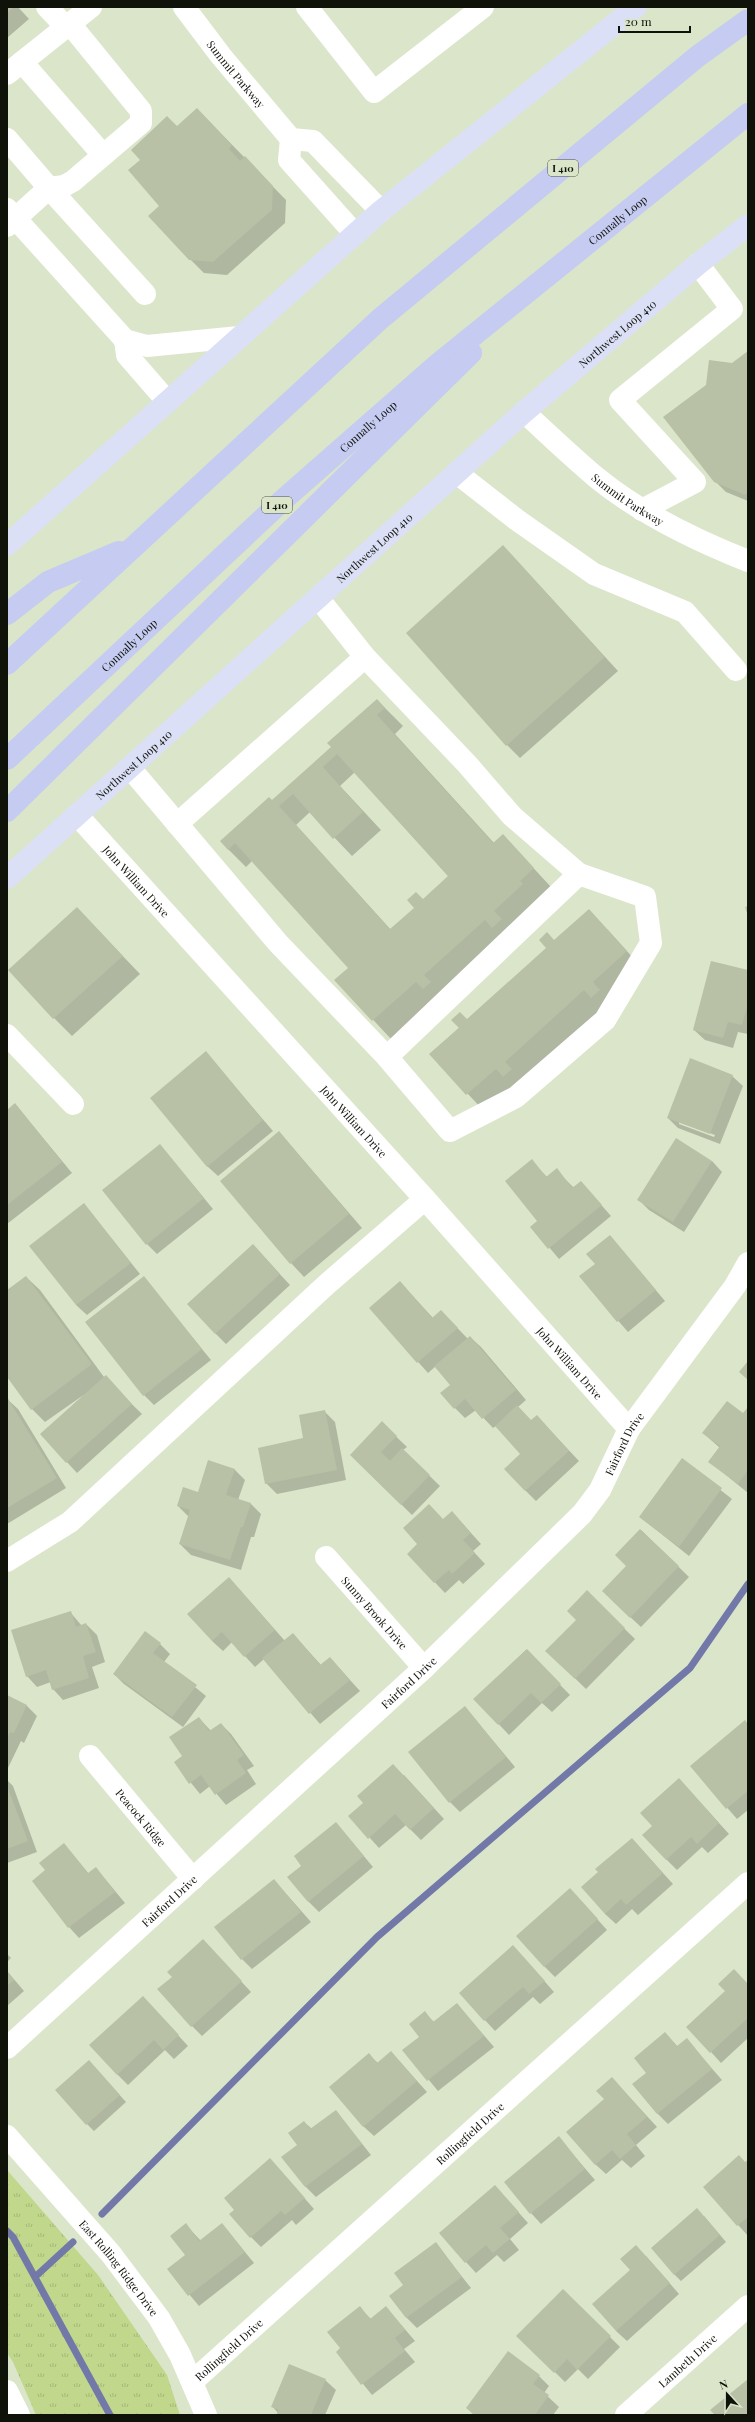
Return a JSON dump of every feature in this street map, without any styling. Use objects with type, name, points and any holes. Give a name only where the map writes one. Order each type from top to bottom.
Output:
[{"type":"highway","name":"I 410","points":[[7,664],[380,319],[698,56],[748,20]]},
{"type":"highway","name":"Connally Loop","points":[[7,759],[283,500],[438,364],[748,114]]},
{"type":"highway","points":[[7,811],[560,266]]},
{"type":"highway","points":[[7,614],[48,582],[133,547]]},
{"type":"main road","points":[[7,545],[381,211],[636,7]]},
{"type":"main road","name":"Northwest Loop 410","points":[[7,878],[458,474],[524,412],[698,264],[748,225]]},
{"type":"street","points":[[47,7],[68,26],[142,111],[141,123],[73,181],[64,186],[49,188],[10,218],[125,340],[147,346],[239,337]]},
{"type":"street","points":[[91,7],[15,68],[103,155]]},
{"type":"street","name":"Summit Parkway","points":[[184,7],[221,56],[291,139]]},
{"type":"street","points":[[306,7],[374,92],[483,7]]},
{"type":"street","points":[[7,139],[49,188],[145,294]]},
{"type":"street","points":[[355,234],[289,160],[291,139],[313,141],[381,211]]},
{"type":"street","points":[[642,510],[695,482],[620,400],[732,309],[698,264]]},
{"type":"street","points":[[125,340],[127,355],[167,401]]},
{"type":"street","name":"Summit Parkway","points":[[524,412],[597,478],[642,510],[690,537],[748,561]]},
{"type":"street","points":[[458,474],[517,520],[594,574],[685,612],[736,670]]},
{"type":"street","points":[[130,768],[278,943],[387,1057],[450,1131],[516,1097],[605,1020],[651,943],[645,897],[580,874],[512,816],[467,764],[364,657],[319,599]]},
{"type":"street","points":[[177,824],[364,657]]},
{"type":"street","name":"John William Drive","points":[[77,815],[425,1199],[629,1429]]},
{"type":"street","points":[[387,1057],[580,874]]},
{"type":"street","points":[[7,1035],[73,1104]]},
{"type":"street","points":[[7,1561],[70,1522],[326,1285],[425,1199]]},
{"type":"street","name":"Fairford Drive","points":[[7,2048],[424,1668],[582,1514],[600,1490],[629,1429],[735,1286],[748,1263]]},
{"type":"street","name":"Sunny Brook Drive","points":[[326,1557],[424,1668]]},
{"type":"street","name":"Peacock Ridge","points":[[90,1756],[193,1879]]},
{"type":"street","name":"Rollingfield Drive","points":[[192,2382],[748,1883]]},
{"type":"street","name":"East Rolling Ridge Drive","points":[[7,2136],[111,2254],[159,2318],[180,2355],[206,2415]]},
{"type":"street","name":"Lambeth Drive","points":[[626,2415],[748,2306]]},
{"type":"street","points":[[7,2391],[19,2415]]},
{"type":"green space","points":[[7,2170],[98,2275],[167,2375],[180,2415],[36,2415],[13,2362],[7,2353]]},
{"type":"building","points":[[7,7],[14,7],[7,13]]},
{"type":"building","points":[[197,108],[232,145],[229,149],[240,161],[245,156],[273,186],[272,210],[213,262],[189,260],[148,216],[159,206],[128,170],[140,160],[131,150],[167,116],[177,126]]},
{"type":"building","points":[[748,351],[748,492],[745,495],[714,482],[663,417],[706,385],[709,360],[732,363]]},
{"type":"building","points":[[503,545],[605,657],[506,746],[406,633]]},
{"type":"building","points":[[377,699],[385,708],[377,715],[493,843],[503,834],[534,868],[520,881],[523,884],[494,911],[502,919],[492,928],[485,920],[424,975],[431,982],[423,989],[416,982],[372,1021],[334,980],[348,968],[235,843],[228,850],[220,841],[269,797],[272,800],[331,747],[327,743]],"holes":[[[337,754],[448,876],[423,899],[416,892],[407,900],[414,908],[390,929],[279,806],[293,794],[333,839],[363,812],[323,767]]]},
{"type":"building","points":[[748,906],[748,916],[745,907]]},
{"type":"building","points":[[77,907],[123,956],[53,1019],[8,970]]},
{"type":"building","points":[[589,909],[627,951],[593,982],[600,990],[591,998],[584,990],[505,1062],[512,1069],[503,1077],[496,1069],[466,1095],[429,1054],[459,1028],[451,1020],[460,1012],[467,1019],[546,948],[539,940],[547,932],[554,940]]},
{"type":"building","points":[[711,961],[748,970],[748,1004],[742,1025],[728,1022],[723,1038],[693,1030]]},
{"type":"building","points":[[206,1051],[263,1120],[207,1167],[150,1098]]},
{"type":"building","points":[[690,1058],[733,1075],[710,1134],[667,1118]]},
{"type":"building","points":[[15,1103],[62,1162],[7,1205],[7,1110]]},
{"type":"building","points":[[279,1131],[349,1214],[290,1264],[220,1181]]},
{"type":"building","points":[[676,1138],[712,1161],[673,1222],[637,1200]]},
{"type":"building","points":[[160,1144],[204,1198],[146,1245],[102,1190]]},
{"type":"building","points":[[532,1159],[546,1177],[557,1168],[572,1188],[581,1181],[602,1205],[548,1249],[530,1227],[537,1221],[505,1181]]},
{"type":"building","points":[[84,1203],[131,1263],[76,1305],[29,1246]]},
{"type":"building","points":[[610,1235],[656,1290],[617,1322],[579,1276],[595,1264],[586,1254]]},
{"type":"building","points":[[253,1244],[280,1274],[215,1334],[187,1304]]},
{"type":"building","points":[[26,1276],[92,1364],[31,1410],[7,1377],[7,1290]]},
{"type":"building","points":[[144,1276],[202,1349],[143,1396],[85,1322]]},
{"type":"building","points":[[400,1281],[432,1318],[441,1310],[458,1328],[417,1363],[369,1308]]},
{"type":"building","points":[[470,1336],[516,1390],[482,1419],[465,1399],[454,1409],[440,1393],[450,1385],[434,1366]]},
{"type":"building","points":[[748,1361],[748,1380],[739,1372]]},
{"type":"building","points":[[106,1375],[132,1404],[66,1463],[40,1434]]},
{"type":"building","points":[[7,1397],[57,1478],[7,1508]]},
{"type":"building","points":[[727,1401],[743,1413],[748,1407],[748,1470],[738,1484],[708,1462],[720,1446],[702,1433]]},
{"type":"building","points":[[517,1405],[531,1420],[537,1415],[569,1451],[525,1491],[504,1469],[520,1454],[495,1426]]},
{"type":"building","points":[[325,1410],[337,1470],[265,1484],[258,1448],[303,1438],[299,1415]]},
{"type":"building","points":[[382,1421],[397,1436],[381,1452],[390,1461],[402,1448],[430,1475],[401,1505],[350,1455]]},
{"type":"building","points":[[682,1458],[722,1488],[679,1547],[639,1517]]},
{"type":"building","points":[[208,1460],[235,1469],[226,1495],[251,1503],[230,1560],[179,1544],[190,1510],[177,1506],[183,1487],[198,1492]]},
{"type":"building","points":[[429,1504],[443,1519],[452,1511],[471,1533],[463,1540],[475,1553],[452,1574],[449,1570],[434,1583],[407,1554],[417,1544],[403,1528]]},
{"type":"building","points":[[640,1529],[679,1566],[630,1618],[602,1591],[626,1566],[615,1555]]},
{"type":"building","points":[[229,1577],[275,1630],[244,1657],[222,1632],[212,1641],[187,1614]]},
{"type":"building","points":[[587,1590],[625,1628],[575,1679],[545,1651],[576,1620],[567,1611]]},
{"type":"building","points":[[71,1611],[76,1627],[86,1623],[96,1652],[83,1656],[89,1678],[52,1690],[46,1670],[26,1677],[11,1630]]},
{"type":"building","points":[[145,1631],[161,1643],[153,1653],[197,1685],[172,1717],[113,1674]]},
{"type":"building","points":[[293,1633],[320,1665],[330,1657],[350,1680],[309,1714],[262,1658]]},
{"type":"building","points":[[527,1649],[561,1684],[541,1703],[531,1693],[498,1725],[473,1699]]},
{"type":"building","points":[[7,1695],[27,1705],[14,1733],[10,1732],[7,1738]]},
{"type":"building","points":[[465,1706],[506,1757],[449,1803],[408,1752]]},
{"type":"building","points":[[199,1717],[209,1731],[221,1723],[244,1755],[237,1760],[246,1773],[215,1795],[201,1775],[189,1784],[174,1762],[182,1756],[169,1737]]},
{"type":"building","points":[[745,1720],[748,1724],[748,1791],[726,1809],[690,1766]]},
{"type":"building","points":[[393,1764],[434,1808],[410,1830],[395,1814],[368,1839],[348,1816],[363,1803],[357,1796]]},
{"type":"building","points":[[679,1778],[719,1823],[697,1844],[691,1837],[666,1860],[642,1835],[652,1826],[640,1813]]},
{"type":"building","points":[[7,1786],[28,1841],[7,1849]]},
{"type":"building","points":[[336,1822],[364,1856],[308,1902],[287,1877],[301,1866],[294,1856]]},
{"type":"building","points":[[632,1838],[663,1873],[626,1905],[621,1899],[605,1914],[581,1887],[598,1872],[595,1869]]},
{"type":"building","points":[[64,1843],[88,1873],[96,1867],[115,1892],[68,1928],[32,1881],[45,1870],[39,1863]]},
{"type":"building","points":[[274,1879],[301,1912],[241,1960],[214,1927]]},
{"type":"building","points":[[570,1888],[598,1919],[544,1967],[516,1936]]},
{"type":"building","points":[[203,1939],[242,1981],[191,2027],[157,1989],[172,1977],[167,1972]]},
{"type":"building","points":[[513,1945],[545,1981],[529,1994],[523,1987],[484,2021],[459,1993]]},
{"type":"building","points":[[734,1969],[748,1984],[748,2018],[710,2053],[686,2027],[725,1991],[718,1984]]},
{"type":"building","points":[[7,1972],[14,1980],[7,1986]]},
{"type":"building","points":[[143,1996],[179,2035],[163,2050],[154,2040],[117,2075],[89,2045]]},
{"type":"building","points":[[457,2003],[484,2036],[427,2081],[402,2050],[419,2037],[409,2024],[425,2011],[433,2022]]},
{"type":"building","points":[[665,2032],[677,2046],[687,2038],[712,2069],[657,2114],[632,2084],[646,2073],[634,2058]]},
{"type":"building","points":[[391,2051],[417,2081],[363,2127],[329,2087],[369,2053],[377,2063]]},
{"type":"building","points":[[89,2060],[120,2095],[86,2125],[55,2090]]},
{"type":"building","points":[[612,2077],[647,2117],[627,2134],[636,2145],[620,2159],[612,2150],[595,2165],[566,2132],[604,2099],[596,2091]]},
{"type":"building","points":[[336,2110],[362,2144],[305,2187],[281,2157],[297,2145],[288,2133],[304,2121],[310,2129]]},
{"type":"building","points":[[559,2136],[585,2169],[530,2214],[504,2182]]},
{"type":"building","points":[[739,2155],[745,2162],[748,2160],[748,2217],[737,2226],[703,2187]]},
{"type":"building","points":[[270,2158],[305,2198],[285,2215],[281,2211],[250,2238],[229,2214],[234,2210],[224,2198]]},
{"type":"building","points":[[495,2185],[519,2212],[500,2228],[510,2239],[493,2253],[486,2245],[465,2263],[439,2233]]},
{"type":"building","points":[[697,2208],[720,2235],[674,2275],[651,2248]]},
{"type":"building","points":[[186,2223],[199,2241],[222,2223],[245,2252],[188,2296],[167,2269],[185,2255],[170,2236]]},
{"type":"building","points":[[436,2242],[462,2277],[406,2318],[389,2296],[403,2285],[394,2273]]},
{"type":"building","points":[[636,2245],[670,2283],[616,2331],[592,2304],[630,2270],[620,2259]]},
{"type":"building","points":[[563,2289],[611,2336],[577,2370],[567,2359],[554,2373],[516,2336]]},
{"type":"building","points":[[360,2306],[370,2319],[386,2306],[405,2330],[395,2338],[405,2351],[361,2385],[336,2352],[340,2348],[327,2332]]},
{"type":"building","points":[[508,2351],[540,2375],[533,2384],[549,2395],[535,2415],[517,2415],[514,2413],[513,2415],[475,2415],[466,2408]]},
{"type":"building","points":[[289,2364],[326,2379],[311,2415],[276,2415],[279,2410],[271,2407]]},
{"type":"building","points":[[748,2379],[748,2415],[715,2415],[710,2410]]},
{"type":"waterway","points":[[102,2214],[377,1937],[690,1668],[748,1584]]},
{"type":"waterway","points":[[7,2231],[13,2237],[110,2415]]},
{"type":"waterway","points":[[35,2277],[73,2242]]}]
